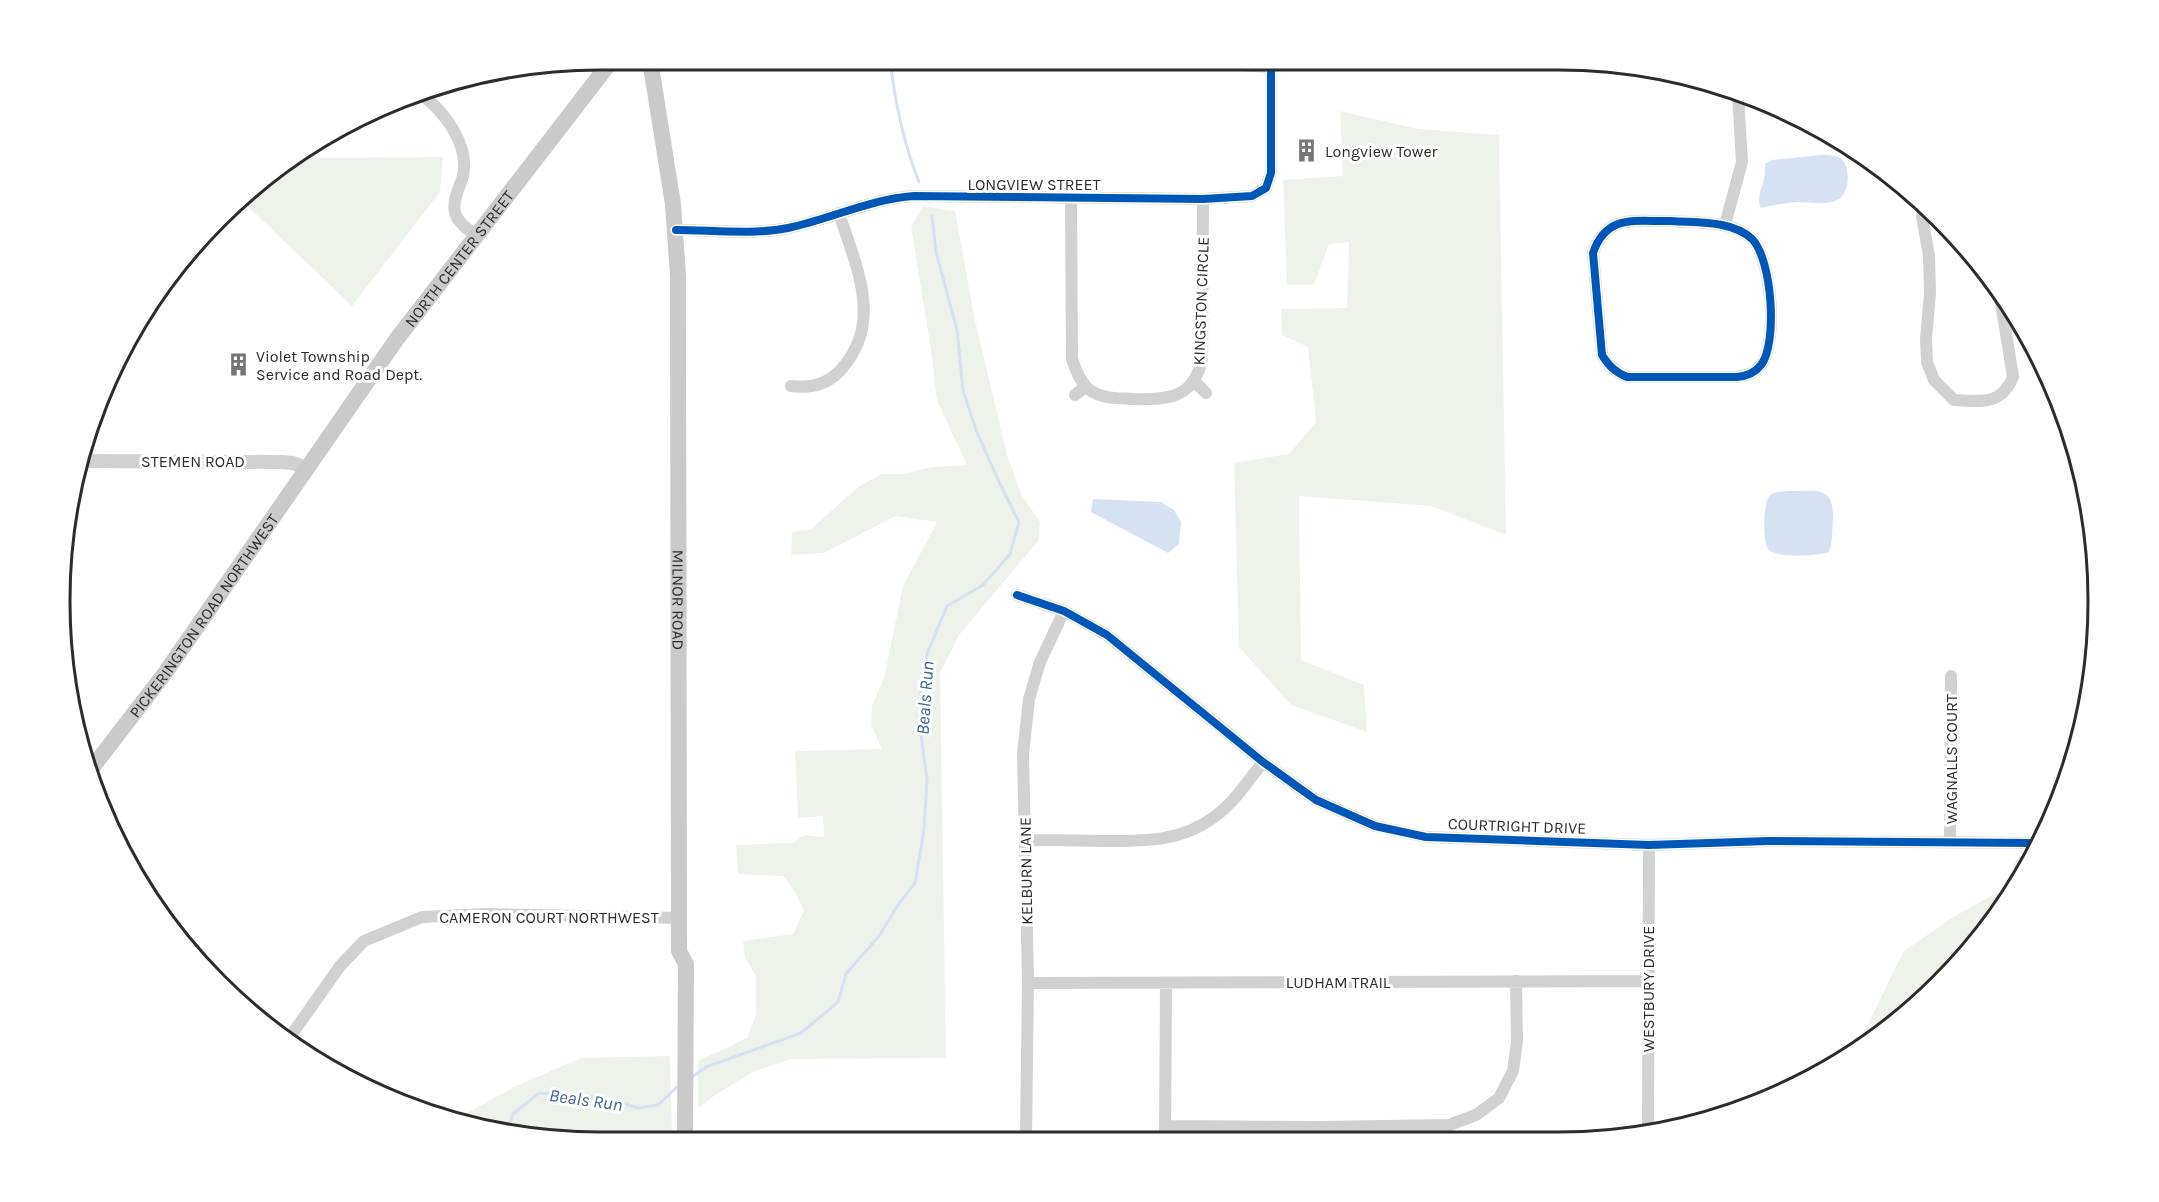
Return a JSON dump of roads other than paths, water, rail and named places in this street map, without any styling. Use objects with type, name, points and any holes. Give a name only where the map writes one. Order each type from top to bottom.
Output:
[{"type":"main road","name":"NORTH CENTER STREET","points":[[309,464],[396,340],[604,70]]},
{"type":"main road","name":"MILNOR ROAD","points":[[652,70],[666,147],[676,230],[680,466],[679,951],[686,964],[685,1132]]},
{"type":"main road","name":"PICKERINGTON ROAD NORTHWEST","points":[[96,763],[165,673],[309,464]]},
{"type":"street","name":"LONGVIEW STREET","points":[[676,230],[786,228],[877,201],[904,197],[1203,199],[1252,196],[1266,188],[1271,173],[1271,70]]},
{"type":"street","points":[[429,99],[441,113],[461,146],[465,165],[454,203],[455,212],[463,226],[476,236]]},
{"type":"street","points":[[1725,225],[1742,162],[1738,103]]},
{"type":"street","points":[[1071,198],[1072,359],[1086,386],[1075,395]]},
{"type":"street","name":"KINGSTON CIRCLE","points":[[1086,386],[1109,398],[1161,400],[1182,392],[1194,381],[1202,360],[1203,199]]},
{"type":"street","points":[[792,386],[805,388],[831,380],[850,360],[862,333],[865,304],[863,289],[839,213]]},
{"type":"street","points":[[1922,216],[1929,256],[1927,362],[1934,380],[1954,400],[1990,400],[2002,396],[2009,387],[2013,378],[2001,310]]},
{"type":"street","points":[[1671,221],[1725,225],[1752,239],[1767,273],[1770,329],[1762,365],[1754,372],[1737,377],[1627,377],[1616,373],[1602,356],[1599,331],[1593,254],[1597,241],[1604,231],[1622,222],[1671,221]]},
{"type":"street","points":[[1194,381],[1206,393]]},
{"type":"street","name":"STEMEN ROAD","points":[[90,461],[309,464]]},
{"type":"street","name":"COURTRIGHT DRIVE","points":[[1017,595],[1064,610],[1107,635],[1263,762],[1316,800],[1375,826],[1426,837],[1649,845],[1768,841],[2030,843]]},
{"type":"street","name":"KELBURN LANE","points":[[1026,1132],[1028,983],[1023,754],[1029,699],[1040,662],[1064,610]]},
{"type":"street","name":"WAGNALLS COURT","points":[[1950,842],[1951,676]]},
{"type":"street","points":[[1025,840],[1144,841],[1170,838],[1192,831],[1215,817],[1230,804],[1263,762]]},
{"type":"street","name":"WESTBURY DRIVE","points":[[1648,1123],[1649,845]]},
{"type":"street","name":"CAMERON COURT NORTHWEST","points":[[293,1032],[340,966],[364,941],[422,917],[487,914],[680,918]]},
{"type":"street","points":[[1337,1132],[1449,1125],[1476,1115],[1499,1098],[1514,1071],[1516,981]]},
{"type":"street","name":"LUDHAM TRAIL","points":[[1028,983],[1648,981]]},
{"type":"street","points":[[1166,982],[1166,1132]]},
{"type":"water","points":[[1821,155],[1836,156],[1844,162],[1848,179],[1843,196],[1830,202],[1797,202],[1761,208],[1759,197],[1765,164],[1772,160]]},
{"type":"water","points":[[1821,492],[1830,500],[1833,519],[1829,552],[1788,555],[1773,553],[1769,550],[1764,531],[1768,499],[1774,493]]},
{"type":"water","points":[[1093,499],[1161,502],[1174,510],[1181,522],[1179,544],[1168,553],[1091,512]]},
{"type":"waterway","name":"Beals Run","points":[[891,70],[900,122],[919,182]]},
{"type":"waterway","name":"Beals Run","points":[[692,1077],[706,1067],[801,1033],[838,1002],[846,974],[879,936],[915,883],[924,830],[927,780],[920,727],[921,684],[927,654],[947,606],[983,585],[1010,554],[1019,522],[976,430],[963,390],[957,330],[936,252],[932,216]]},
{"type":"waterway","name":"Beals Run","points":[[510,1123],[513,1114],[539,1093],[610,1099],[638,1108],[658,1105],[677,1087]]},
{"type":"place","name":"Longview Tower","points":[[1307,151]]},
{"type":"place","name":"Violet Township Service and Road Dept.","points":[[238,365]]}]
